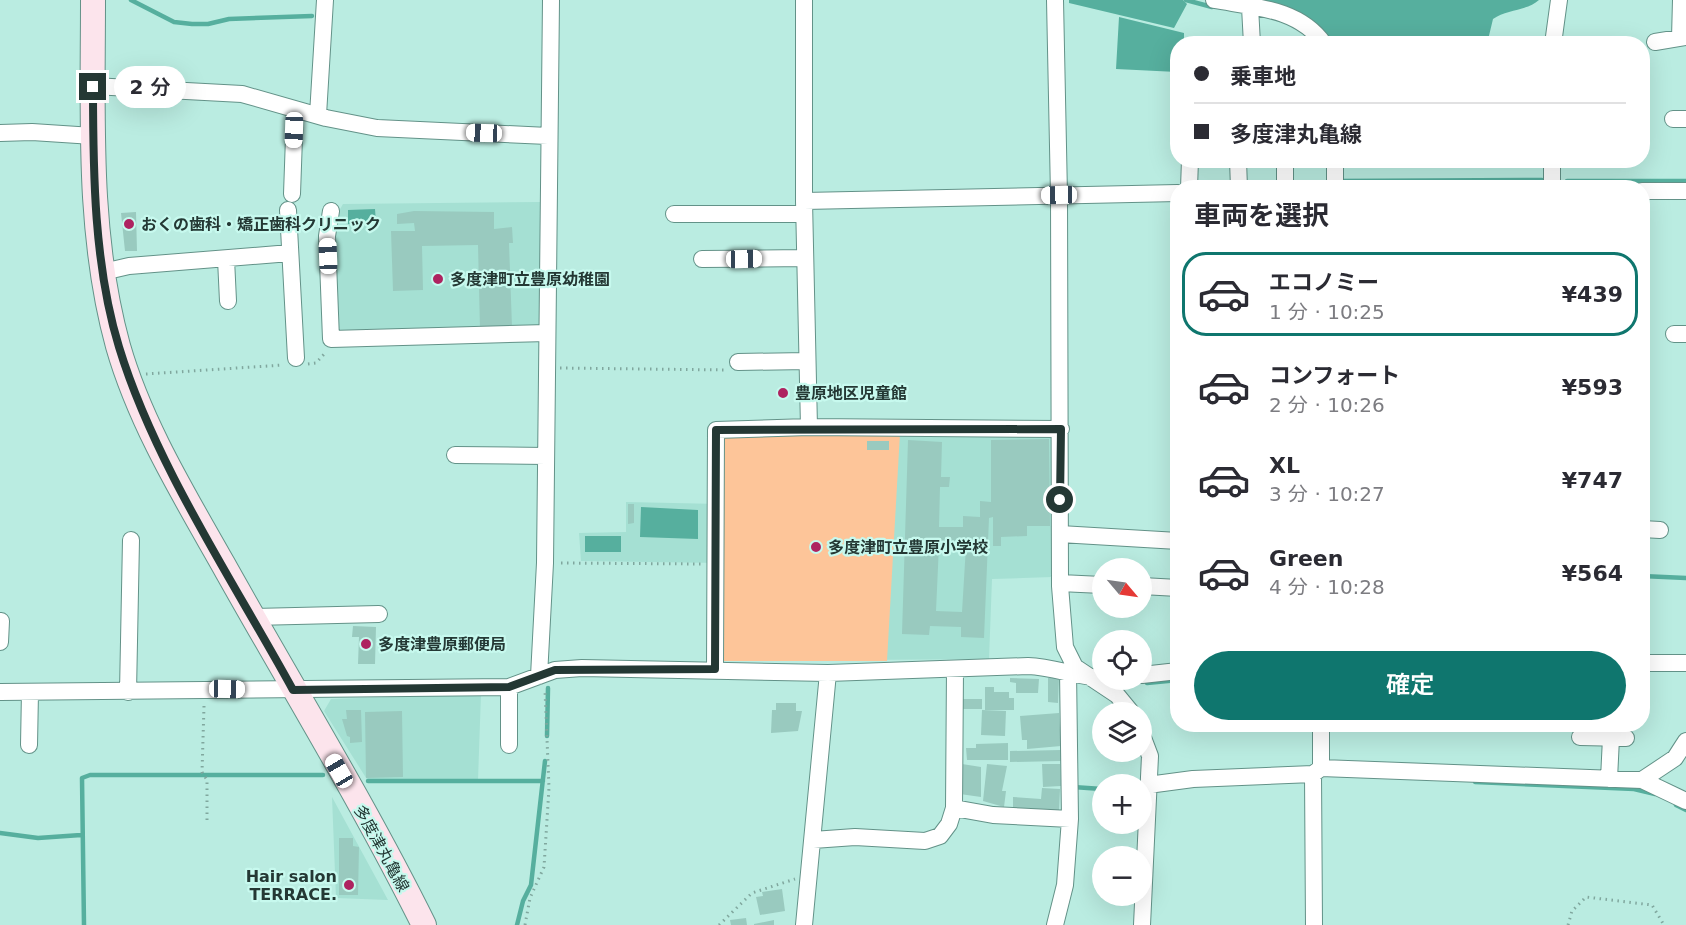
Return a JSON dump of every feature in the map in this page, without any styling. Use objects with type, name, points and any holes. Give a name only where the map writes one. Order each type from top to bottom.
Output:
[{"type":"main road","name":"多度津丸亀線","points":[[93,0],[93,136],[103,272],[118,347],[146,417],[183,492],[424,925]]},
{"type":"street","points":[[318,116],[325,0]]},
{"type":"street","points":[[542,674],[551,0]]},
{"type":"street","points":[[804,0],[804,207],[809,427]]},
{"type":"street","points":[[1055,0],[1059,195],[1060,583],[1065,647],[1075,667],[1092,676]]},
{"type":"street","points":[[1214,0],[1294,17],[1316,36]]},
{"type":"street","points":[[1554,36],[1559,0]]},
{"type":"street","points":[[1655,42],[1683,38],[1681,0]]},
{"type":"street","points":[[1250,7],[1252,36]]},
{"type":"street","points":[[93,87],[242,94],[318,116],[377,128],[548,136]]},
{"type":"street","points":[[295,109],[290,254],[297,362]]},
{"type":"street","points":[[0,133],[32,132],[93,136]]},
{"type":"street","points":[[1650,191],[1686,191]]},
{"type":"street","points":[[674,214],[1059,195],[1170,193]]},
{"type":"street","points":[[331,211],[327,236],[331,339],[547,333]]},
{"type":"street","points":[[103,272],[129,266],[290,254]]},
{"type":"street","points":[[702,260],[805,258]]},
{"type":"street","points":[[226,259],[228,300]]},
{"type":"street","points":[[738,362],[807,361]]},
{"type":"street","points":[[715,669],[716,430],[809,427],[1061,429]]},
{"type":"street","points":[[455,455],[546,456]]},
{"type":"street","points":[[1650,529],[1660,530]]},
{"type":"street","points":[[1060,534],[1170,541]]},
{"type":"street","points":[[128,692],[131,540]]},
{"type":"street","points":[[1060,583],[1092,585]]},
{"type":"street","points":[[1152,587],[1170,588]]},
{"type":"street","points":[[253,617],[379,614]]},
{"type":"street","points":[[0,642],[1,621]]},
{"type":"street","points":[[1650,663],[1686,663]]},
{"type":"street","points":[[0,692],[509,687],[542,674],[582,668],[828,673],[1028,666],[1092,676]]},
{"type":"street","points":[[813,840],[855,837],[925,841],[940,837],[950,824],[954,808],[955,669]]},
{"type":"street","points":[[1055,925],[1065,885],[1070,819],[1068,671]]},
{"type":"street","points":[[1152,674],[1170,672]]},
{"type":"street","points":[[804,925],[828,673]]},
{"type":"street","points":[[509,687],[509,745]]},
{"type":"street","points":[[1111,690],[1123,702]]},
{"type":"street","points":[[29,745],[30,692]]},
{"type":"street","points":[[1314,925],[1317,771],[1320,732]]},
{"type":"street","points":[[1580,737],[1619,738],[1609,779]]},
{"type":"street","points":[[1642,780],[1675,758],[1686,741]]},
{"type":"street","points":[[1152,784],[1193,779],[1317,771],[1642,780],[1686,801]]},
{"type":"street","points":[[954,808],[993,815],[1070,819]]},
{"type":"street","points":[[1142,925],[1146,834]]},
{"type":"path","points":[[129,375],[297,362],[316,363],[325,354],[331,339]]},
{"type":"path","points":[[547,368],[698,372],[736,370],[738,362]]},
{"type":"path","points":[[545,563],[715,564]]},
{"type":"path","points":[[525,925],[530,898],[544,867],[549,788],[542,674]]},
{"type":"path","points":[[204,689],[202,772],[207,780],[207,823]]},
{"type":"path","points":[[719,925],[752,893],[790,880],[809,877]]},
{"type":"path","points":[[1568,925],[1572,911],[1586,897],[1652,905],[1664,925]]},
{"type":"shaded area","points":[[1069,0],[1183,0],[1187,4],[1174,28],[1069,3]]},
{"type":"shaded area","points":[[1244,0],[1539,0],[1493,19],[1489,36],[1318,36]]},
{"type":"shaded area","points":[[1119,17],[1184,33],[1184,36],[1170,36],[1170,72],[1116,69]]},
{"type":"shaded area","name":"多度津町立豊原幼稚園","points":[[540,202],[540,323],[536,329],[337,332],[334,235],[335,218],[343,204]]},
{"type":"shaded area","points":[[375,209],[376,223],[348,224],[348,210]]},
{"type":"shaded area","points":[[900,433],[887,661],[724,661],[720,658],[723,436]]},
{"type":"shaded area","name":"多度津町立豊原小学校","points":[[723,436],[1054,436],[1052,577],[992,579],[989,659],[724,661],[720,658],[720,563],[581,561],[579,533],[626,532],[626,502],[720,504]]},
{"type":"shaded area","points":[[641,507],[698,510],[698,539],[640,537]]},
{"type":"shaded area","points":[[585,536],[621,536],[621,552],[585,552]]},
{"type":"shaded area","points":[[481,694],[478,780],[368,781],[324,711],[331,699]]},
{"type":"shaded area","points":[[332,797],[388,900],[336,898]]},
{"type":"building","points":[[414,211],[494,212],[494,229],[512,227],[513,243],[509,243],[512,327],[480,329],[478,245],[422,246],[423,290],[393,291],[391,231],[415,231],[414,223],[397,224],[397,214]]},
{"type":"building","name":"おくの歯科・矯正歯科クリニック","points":[[136,212],[137,251],[125,251],[121,213]]},
{"type":"building","points":[[1049,439],[1050,526],[1027,526],[1027,536],[1001,537],[1001,546],[993,546],[993,517],[989,518],[984,638],[961,637],[961,627],[930,626],[929,635],[902,634],[908,440],[942,442],[941,477],[950,477],[949,487],[940,487],[939,527],[963,527],[963,516],[980,517],[980,501],[991,502],[991,440]],"holes":[[[939,545],[966,546],[962,612],[936,611]]]},
{"type":"building","points":[[867,441],[889,441],[889,450],[867,450]]},
{"type":"building","points":[[628,504],[634,504],[634,523],[628,524]]},
{"type":"building","points":[[353,626],[376,627],[375,664],[358,664],[359,637],[352,637]]},
{"type":"building","points":[[1010,678],[1039,679],[1038,693],[1016,693],[1016,683],[1010,682]]},
{"type":"building","points":[[1048,678],[1059,678],[1058,703],[1048,702]]},
{"type":"building","points":[[985,687],[994,687],[994,692],[1009,692],[1009,698],[1014,698],[1014,710],[985,710]]},
{"type":"building","points":[[960,699],[982,699],[982,709],[960,709]]},
{"type":"building","points":[[776,703],[796,703],[796,711],[802,711],[798,731],[771,733],[772,710],[776,710]]},
{"type":"building","points":[[346,710],[361,710],[362,742],[350,743],[350,737],[347,736],[342,719],[347,719]]},
{"type":"building","points":[[982,710],[1006,711],[1005,736],[981,735]]},
{"type":"building","points":[[402,711],[403,777],[366,778],[365,712]]},
{"type":"building","points":[[1059,713],[1061,746],[1027,749],[1027,740],[1022,740],[1020,716]]},
{"type":"building","points":[[1008,743],[1008,760],[967,760],[966,748],[976,748],[976,744]]},
{"type":"building","points":[[1061,750],[1061,761],[1010,762],[1010,751]]},
{"type":"building","points":[[962,764],[981,767],[981,797],[960,794]]},
{"type":"building","points":[[987,764],[1007,766],[1002,791],[1006,791],[1004,807],[983,801]]},
{"type":"building","points":[[1042,764],[1060,764],[1061,786],[1043,787]]},
{"type":"building","points":[[1042,788],[1060,789],[1059,812],[1013,810],[1013,797],[1041,799]]},
{"type":"building","points":[[339,838],[353,838],[353,846],[359,847],[358,895],[339,895]]},
{"type":"building","points":[[782,889],[785,911],[760,915],[756,897],[763,896],[762,892]]},
{"type":"building","points":[[746,918],[747,925],[731,925],[730,920]]},
{"type":"building","points":[[774,920],[774,925],[754,925],[754,924]]},
{"type":"waterway","points":[[131,0],[174,22],[192,24],[208,24],[229,19],[312,16]]},
{"type":"waterway","points":[[1186,0],[1212,7]]},
{"type":"waterway","points":[[1650,181],[1686,181]]},
{"type":"waterway","points":[[1650,576],[1686,578]]},
{"type":"waterway","points":[[1152,683],[1170,681]]},
{"type":"waterway","points":[[547,736],[548,688]]},
{"type":"waterway","points":[[517,925],[523,901],[531,885],[545,761]]},
{"type":"waterway","points":[[84,925],[82,778],[90,775],[323,775]]},
{"type":"waterway","points":[[368,781],[543,781]]},
{"type":"waterway","points":[[1475,782],[1634,789],[1655,794]]},
{"type":"waterway","points":[[1073,787],[1092,788]]},
{"type":"waterway","points":[[1676,805],[1686,810]]},
{"type":"waterway","points":[[0,833],[38,838],[81,835]]},
{"type":"place","name":"おくの歯科・矯正歯科クリニック","points":[[129,224]]},
{"type":"place","name":"多度津町立豊原幼稚園","points":[[438,279]]},
{"type":"place","name":"豊原地区児童館","points":[[783,393]]},
{"type":"place","name":"多度津町立豊原小学校","points":[[816,547]]},
{"type":"place","name":"多度津豊原郵便局","points":[[366,644]]},
{"type":"place","name":"Hair salon TERRACE.","points":[[349,885]]},
{"type":"route","points":[[93,87],[96,201],[103,272],[118,347],[146,417],[183,492],[293,690],[509,687],[555,670],[582,668],[715,669],[716,430],[809,427],[1061,429],[1060,500]]}]
